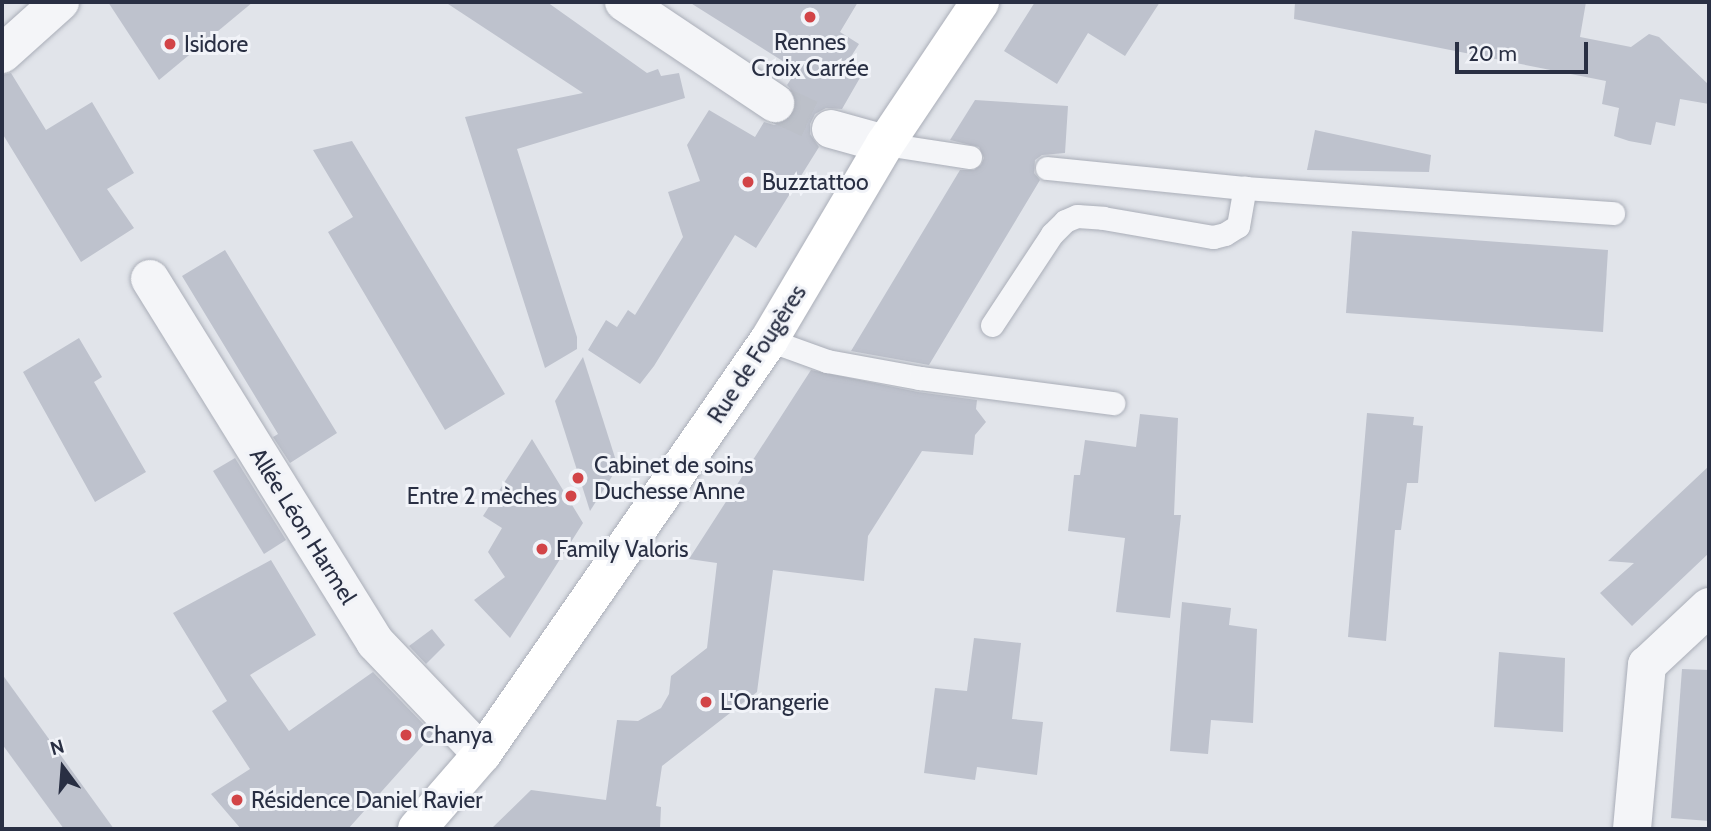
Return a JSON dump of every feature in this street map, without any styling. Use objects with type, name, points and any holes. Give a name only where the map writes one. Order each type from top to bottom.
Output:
[{"type":"main road","name":"Rue de Fougères","points":[[417,829],[482,754],[769,341],[885,144],[980,2]]},
{"type":"street","points":[[2,54],[60,2]]},
{"type":"street","points":[[624,2],[775,103]]},
{"type":"street","points":[[831,129],[885,144]]},
{"type":"street","name":"Allée Léon Harmel","points":[[150,279],[375,642],[482,754]]},
{"type":"street","points":[[1632,829],[1647,666],[1709,607]]},
{"type":"lane","points":[[885,144],[970,157]]},
{"type":"lane","points":[[1047,168],[1245,188],[1613,213]]},
{"type":"lane","points":[[992,325],[1052,234],[1065,221],[1077,216],[1103,218],[1213,237],[1238,226],[1245,188]]},
{"type":"lane","points":[[769,341],[827,361],[920,378],[1113,403]]},
{"type":"building","name":"Isidore","points":[[108,2],[253,2],[159,80]]},
{"type":"building","points":[[445,2],[547,2],[647,73],[658,69],[661,76],[679,73],[685,98],[517,149],[577,337],[577,349],[545,368],[465,117],[583,93]]},
{"type":"building","points":[[689,2],[858,2],[840,32],[859,44],[845,66],[861,76],[842,109],[826,108],[815,114],[810,124],[810,134],[819,147],[756,248],[735,235],[654,366],[640,384],[588,350],[606,320],[617,327],[628,310],[635,315],[683,237],[668,192],[700,181],[687,145],[709,110],[755,137],[764,122],[774,125],[785,122],[793,115],[797,105],[795,94],[787,85],[797,70]]},
{"type":"building","points":[[1035,2],[1160,2],[1125,56],[1088,33],[1057,84],[1004,51]]},
{"type":"building","points":[[1295,2],[1586,2],[1580,37],[1631,47],[1649,34],[1659,37],[1709,85],[1709,104],[1680,99],[1675,126],[1656,122],[1651,145],[1629,141],[1614,136],[1619,108],[1602,104],[1606,81],[1294,19]]},
{"type":"building","points":[[11,73],[46,130],[92,102],[134,173],[107,189],[134,228],[81,262],[2,133],[2,75]]},
{"type":"building","points":[[975,100],[1068,106],[1065,153],[1042,155],[1035,160],[1034,173],[1040,180],[929,365],[851,351],[960,170],[974,170],[981,165],[984,158],[979,147],[950,140]]},
{"type":"building","points":[[1315,130],[1431,155],[1429,172],[1307,170]]},
{"type":"building","points":[[352,141],[505,394],[445,430],[328,232],[353,217],[313,150]]},
{"type":"building","points":[[1352,231],[1608,250],[1603,332],[1346,313]]},
{"type":"building","points":[[225,250],[337,433],[290,463],[273,437],[278,434],[182,276]]},
{"type":"building","points":[[79,338],[102,377],[94,382],[146,472],[95,502],[23,372]]},
{"type":"building","points":[[583,357],[618,467],[590,511],[555,401]]},
{"type":"building","points":[[811,370],[918,392],[977,400],[976,409],[986,422],[975,435],[973,455],[922,451],[868,536],[864,581],[773,570],[757,692],[662,766],[656,806],[661,807],[660,829],[491,829],[531,790],[606,800],[617,720],[638,721],[661,708],[669,694],[671,676],[707,648],[717,563],[689,559]]},
{"type":"building","points":[[1367,413],[1414,417],[1413,425],[1423,426],[1418,483],[1407,483],[1401,530],[1395,530],[1386,641],[1348,637]]},
{"type":"building","points":[[1140,414],[1178,418],[1174,515],[1181,515],[1170,618],[1116,612],[1125,538],[1068,531],[1074,475],[1080,475],[1085,440],[1136,447]]},
{"type":"building","points":[[532,439],[583,523],[510,638],[474,600],[505,577],[488,552],[502,528],[483,516]]},
{"type":"building","points":[[235,458],[286,540],[264,554],[213,471]]},
{"type":"building","points":[[1709,466],[1709,553],[1632,626],[1600,593],[1634,563],[1608,561]]},
{"type":"building","points":[[271,560],[316,635],[250,675],[289,731],[373,672],[433,734],[348,829],[241,829],[211,794],[250,769],[212,711],[227,701],[173,613]]},
{"type":"building","points":[[1182,602],[1231,608],[1229,625],[1257,629],[1253,723],[1211,720],[1208,754],[1170,751]]},
{"type":"building","points":[[432,629],[445,645],[426,664],[409,646]]},
{"type":"building","points":[[974,638],[1021,643],[1012,719],[1043,722],[1037,775],[977,767],[975,780],[924,773],[935,688],[967,691]]},
{"type":"building","points":[[1499,652],[1565,658],[1563,732],[1494,727]]},
{"type":"building","points":[[1682,669],[1709,670],[1709,821],[1671,818]]},
{"type":"building","points":[[2,674],[114,829],[64,829],[2,744]]},
{"type":"tunnel","points":[[775,103],[831,129]]},
{"type":"place","name":"Rennes Croix Carrée","points":[[810,17]]},
{"type":"place","name":"Isidore","points":[[170,44]]},
{"type":"place","name":"Buzztattoo","points":[[748,182]]},
{"type":"place","name":"Cabinet de soins Duchesse Anne","points":[[578,478]]},
{"type":"place","name":"Entre 2 mèches","points":[[571,496]]},
{"type":"place","name":"Family Valoris","points":[[542,549]]},
{"type":"place","name":"L'Orangerie","points":[[706,702]]},
{"type":"place","name":"Chanya","points":[[406,735]]},
{"type":"place","name":"Résidence Daniel Ravier","points":[[237,800]]}]
